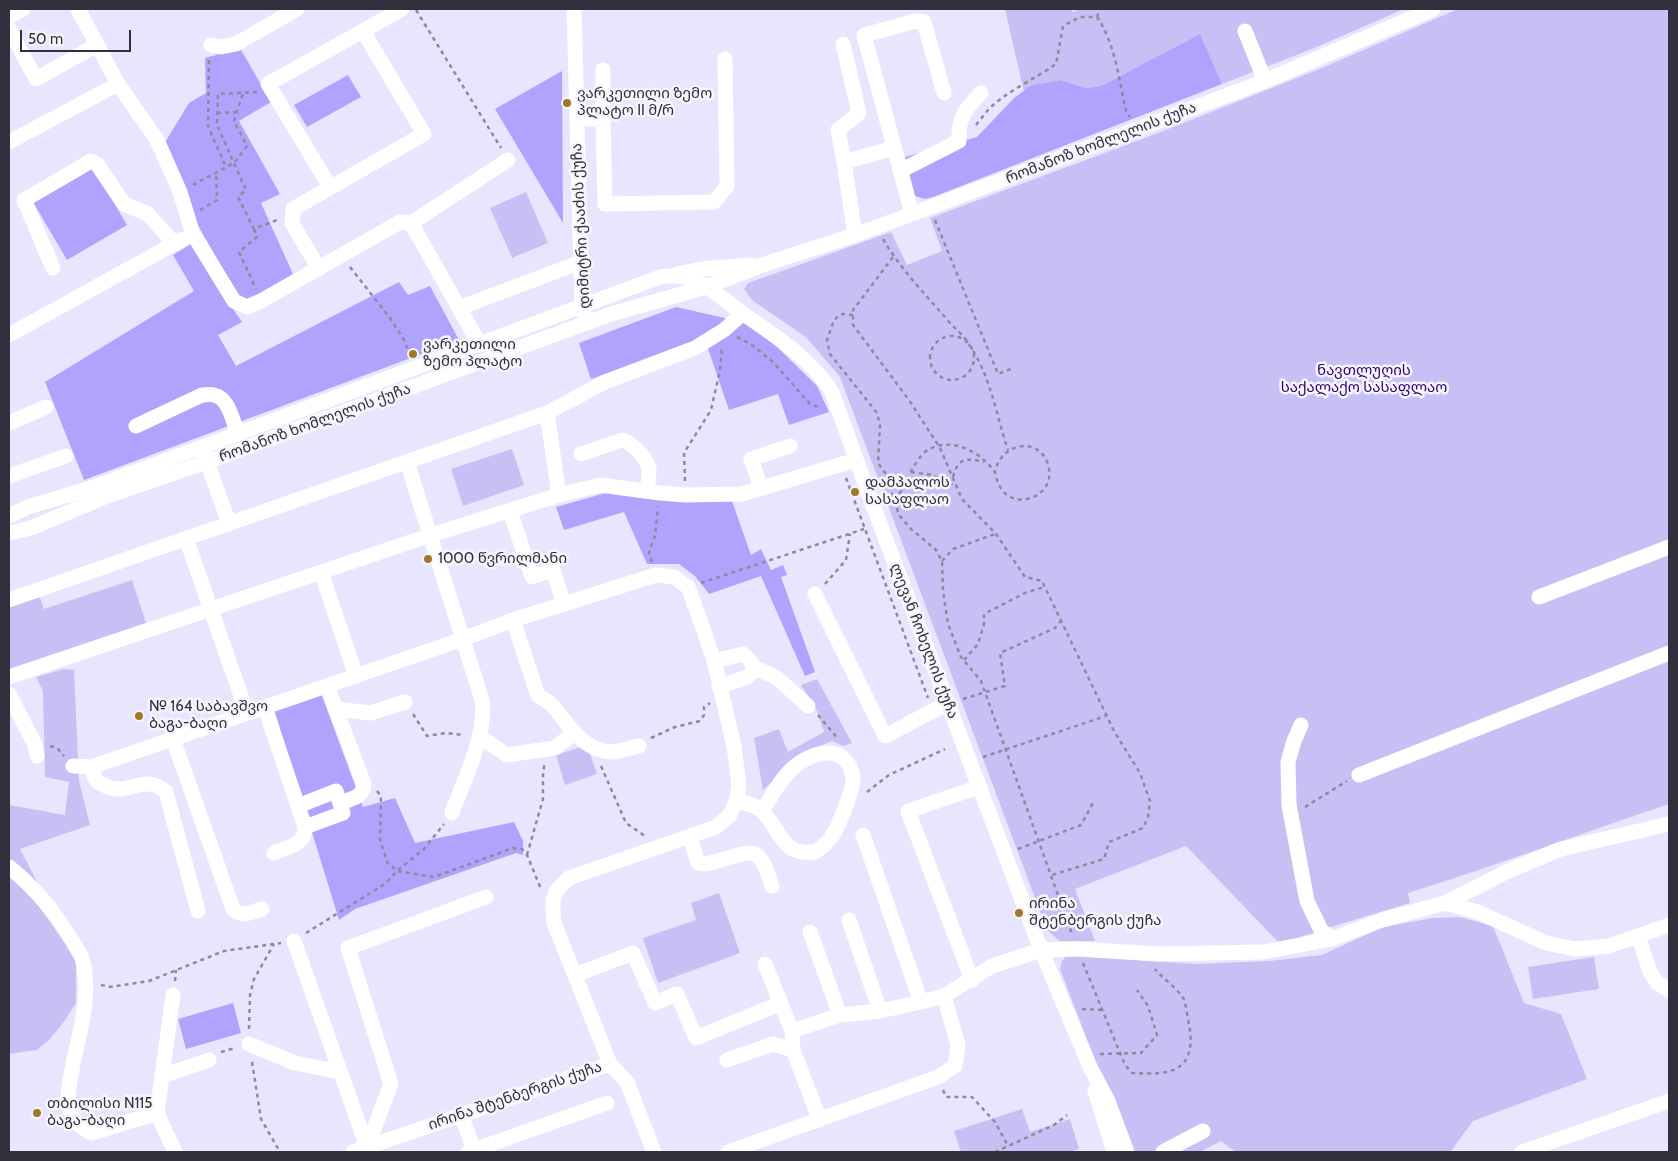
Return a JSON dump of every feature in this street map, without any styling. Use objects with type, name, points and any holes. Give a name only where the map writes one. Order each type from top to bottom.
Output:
[{"type":"street","points":[[9,17],[23,9]]},
{"type":"street","points":[[211,45],[221,47],[236,44],[297,9]]},
{"type":"street","points":[[330,187],[268,84],[402,9]]},
{"type":"street","name":"დიმიტრი ქააძის ქუჩა","points":[[574,9],[580,262],[582,306],[587,323]]},
{"type":"street","name":"რომანოზ ხომლელის ქუჩა","points":[[9,533],[31,528],[102,498],[208,462],[611,314],[706,286],[765,264],[855,235],[1264,82],[1433,9]]},
{"type":"street","points":[[83,10],[97,45],[118,84],[158,140],[180,192],[193,234],[234,301],[247,307],[319,269],[400,222],[411,223],[508,160]]},
{"type":"street","points":[[912,214],[864,35],[916,21],[924,22],[944,93]]},
{"type":"street","points":[[9,29],[36,78],[97,45]]},
{"type":"street","points":[[1245,30],[1264,82]]},
{"type":"street","points":[[319,269],[292,223],[294,209],[424,134],[363,31]]},
{"type":"street","points":[[843,44],[859,112],[838,130],[855,235]]},
{"type":"street","points":[[603,70],[605,204],[714,202],[727,186],[725,59]]},
{"type":"street","points":[[9,142],[118,84]]},
{"type":"street","points":[[900,171],[959,141],[958,128],[966,108],[981,93]]},
{"type":"street","points":[[577,119],[603,119]]},
{"type":"street","points":[[844,162],[894,148]]},
{"type":"street","points":[[53,268],[24,200],[91,162],[97,164],[124,204],[148,214],[175,244]]},
{"type":"street","points":[[411,223],[480,345]]},
{"type":"street","points":[[9,335],[193,234]]},
{"type":"street","points":[[459,308],[580,262]]},
{"type":"street","name":"რომანოზ ხომლელის ქუჩა","points":[[9,516],[28,507],[94,487],[660,277],[724,266],[765,264]]},
{"type":"street","points":[[671,275],[686,278],[706,286],[712,276],[724,266]]},
{"type":"street","name":"ლევან ჩოხელის ქუჩა","points":[[706,286],[790,348],[825,380],[832,392],[880,524],[955,701],[970,762],[1041,950],[1094,1061],[1127,1152]]},
{"type":"street","points":[[9,600],[547,413],[605,382],[695,348],[724,330],[742,313]]},
{"type":"street","points":[[136,426],[202,395],[213,395],[220,398],[226,404],[238,434]]},
{"type":"street","points":[[9,423],[46,407]]},
{"type":"street","points":[[547,413],[559,495]]},
{"type":"street","points":[[581,454],[622,440],[627,441],[646,461],[653,492]]},
{"type":"street","points":[[761,488],[751,459],[790,446]]},
{"type":"street","points":[[202,447],[229,523]]},
{"type":"street","points":[[9,476],[66,456]]},
{"type":"street","points":[[9,677],[430,535],[559,495],[600,485],[685,495],[742,494],[856,460]]},
{"type":"street","points":[[407,462],[482,700],[484,713],[480,737],[452,813]]},
{"type":"street","points":[[510,511],[532,577],[553,570],[564,604]]},
{"type":"street","points":[[186,538],[247,713]]},
{"type":"street","points":[[1539,598],[1669,548]]},
{"type":"street","points":[[321,572],[356,676]]},
{"type":"street","points":[[73,766],[91,767],[513,620],[656,575],[674,576],[688,587],[714,661],[734,746],[739,786],[736,801],[730,815],[716,827],[570,878],[558,888],[552,901],[554,923],[610,1064]]},
{"type":"street","points":[[814,594],[885,736],[955,701]]},
{"type":"street","points":[[513,620],[538,696],[550,701],[574,733],[592,746],[603,751],[616,751],[639,746]]},
{"type":"street","points":[[1359,775],[1669,653]]},
{"type":"street","points":[[714,661],[744,654],[750,659],[754,667],[777,678],[808,706]]},
{"type":"street","points":[[720,692],[747,677],[753,672],[754,667]]},
{"type":"street","points":[[327,686],[364,784],[364,790],[361,794],[340,803]]},
{"type":"street","points":[[9,694],[36,750]]},
{"type":"street","points":[[336,708],[370,713],[405,702]]},
{"type":"street","points":[[267,714],[306,833],[304,839],[274,853]]},
{"type":"street","points":[[1301,724],[1288,762],[1287,786],[1291,815],[1307,901],[1321,930],[1332,939]]},
{"type":"street","points":[[480,737],[507,755],[555,748],[574,733]]},
{"type":"street","points":[[173,739],[234,909],[237,913],[246,914],[262,909]]},
{"type":"street","points":[[736,801],[754,805],[762,811],[784,843],[791,849],[807,853],[816,852],[833,836],[853,786],[853,777],[846,760],[835,753],[822,753],[804,760],[785,776],[762,811]]},
{"type":"street","points":[[91,767],[97,782],[111,789],[125,789],[149,783],[159,785],[166,792],[198,911]]},
{"type":"street","points":[[972,980],[908,811],[979,786]]},
{"type":"street","points":[[298,806],[336,792],[344,813],[305,827]]},
{"type":"street","points":[[792,1031],[840,1014],[880,1011],[944,996],[992,966],[1041,950],[1077,949],[1159,954],[1262,952],[1332,939],[1382,920],[1445,903],[1508,872],[1562,849],[1669,824]]},
{"type":"street","points":[[863,835],[921,1002]]},
{"type":"street","points":[[690,837],[698,863],[705,864],[739,854],[753,853],[758,855],[764,863],[772,886]]},
{"type":"street","points":[[9,867],[43,898],[59,920],[83,960],[86,982],[84,1014],[69,1084],[68,1104],[74,1120],[82,1129],[92,1133],[157,1113]]},
{"type":"street","points":[[360,1150],[391,1084],[348,948],[486,897]]},
{"type":"street","points":[[1445,903],[1478,912],[1546,943],[1575,949],[1609,946],[1669,925]]},
{"type":"street","points":[[849,920],[880,1011]]},
{"type":"street","points":[[810,932],[840,1014]]},
{"type":"street","points":[[1638,936],[1650,972],[1657,982],[1669,990]]},
{"type":"street","points":[[294,941],[340,1072],[360,1150]]},
{"type":"street","points":[[575,975],[633,954],[654,1004],[677,994],[696,1038],[781,1003]]},
{"type":"street","points":[[765,964],[792,1031],[794,1050],[820,1120]]},
{"type":"street","points":[[173,995],[157,1113],[175,1152]]},
{"type":"street","points":[[732,1151],[938,1077],[955,1066],[958,1045],[944,996]]},
{"type":"street","points":[[249,1044],[295,1062],[340,1072]]},
{"type":"street","points":[[727,1060],[773,1044],[794,1050]]},
{"type":"street","points":[[162,1076],[209,1060]]},
{"type":"street","name":"ლევან ჩოხელის ქუჩა","points":[[1094,1061],[1098,1105],[1114,1152]]},
{"type":"street","name":"ირინა შტენბერგის ქუჩა","points":[[360,1150],[610,1064],[627,1082],[654,1152]]},
{"type":"street","points":[[1522,1152],[1669,1101]]},
{"type":"street","points":[[461,1115],[472,1152],[607,1103]]},
{"type":"street","points":[[1163,1152],[1203,1131]]},
{"type":"path","points":[[415,9],[508,160]]},
{"type":"path","points":[[1097,17],[1100,9]]},
{"type":"path","points":[[959,141],[968,136],[989,109],[1014,90],[1038,77],[1056,64],[1063,26],[1080,17],[1097,17]]},
{"type":"path","points":[[1097,17],[1112,48],[1126,111],[1136,130]]},
{"type":"path","points":[[211,45],[208,126],[226,167]]},
{"type":"path","points":[[261,301],[239,252],[258,237],[238,197],[246,190],[217,125],[218,94],[273,92]]},
{"type":"path","points":[[180,192],[234,163],[247,146],[234,121],[243,93]]},
{"type":"path","points":[[217,113],[237,112]]},
{"type":"path","points":[[192,214],[217,200],[216,173]]},
{"type":"path","points":[[930,207],[998,374],[1013,368]]},
{"type":"path","points":[[254,229],[293,214]]},
{"type":"path","points":[[876,227],[893,257],[970,345],[973,351],[974,359],[973,366],[969,372],[957,380],[950,380],[936,374],[932,368],[930,354],[937,342],[950,336],[964,340],[970,345],[983,371],[995,403],[1008,450]]},
{"type":"path","points":[[341,256],[390,318],[404,340],[415,369]]},
{"type":"path","points":[[893,257],[853,310],[853,325],[909,400],[938,446],[962,499],[996,534],[1025,576],[1042,581],[1106,716],[1140,773],[1150,801],[1148,817],[1143,828],[1109,842],[1104,859],[1051,875]]},
{"type":"path","points":[[853,315],[840,314],[834,320],[827,340],[830,354],[877,413],[880,425],[878,463],[886,474],[899,515],[911,529],[936,550],[942,561],[943,591],[948,624],[964,660],[981,681],[1077,949],[1125,1065],[1132,1073],[1155,1075],[1172,1072],[1187,1060],[1191,1044],[1183,998],[1155,970],[1155,961],[1159,954]]},
{"type":"path","points":[[685,495],[684,453],[711,410],[720,370],[724,330],[752,345],[774,363],[810,404],[840,415]]},
{"type":"path","points":[[887,507],[896,503],[911,472],[924,452],[938,446],[955,444],[975,452],[995,472]]},
{"type":"path","points":[[1026,446],[1034,448],[1042,454],[1047,461],[1049,478],[1046,487],[1040,494],[1024,500],[1015,499],[1000,489],[995,472],[997,464],[1008,450],[1026,446]]},
{"type":"path","points":[[953,478],[956,467],[963,460],[972,459],[986,463]]},
{"type":"path","points":[[841,465],[933,711]]},
{"type":"path","points":[[911,472],[932,475],[957,488]]},
{"type":"path","points":[[653,492],[655,536],[649,552],[656,575]]},
{"type":"path","points":[[688,587],[880,524]]},
{"type":"path","points":[[814,594],[846,560],[850,534]]},
{"type":"path","points":[[942,561],[953,549],[996,534]]},
{"type":"path","points":[[964,660],[978,644],[984,614],[1025,592],[1045,586]]},
{"type":"path","points":[[955,701],[1006,686],[1000,653],[1055,628],[1061,621]]},
{"type":"path","points":[[639,746],[657,734],[700,721],[704,715],[704,707],[720,692]]},
{"type":"path","points":[[405,702],[427,736],[446,733],[480,737]]},
{"type":"path","points":[[808,706],[835,735],[838,744],[835,753]]},
{"type":"path","points":[[970,762],[1106,716]]},
{"type":"path","points":[[36,750],[42,744],[57,748],[73,766]]},
{"type":"path","points":[[592,746],[626,823],[647,837],[652,850]]},
{"type":"path","points":[[527,856],[543,799],[543,771],[546,762],[555,748]]},
{"type":"path","points":[[860,796],[889,775],[945,749]]},
{"type":"path","points":[[1291,815],[1359,775]]},
{"type":"path","points":[[364,784],[374,788],[380,796],[380,839],[387,862],[397,871],[434,877],[513,848],[522,849],[527,856],[542,892],[552,901]]},
{"type":"path","points":[[1005,854],[1081,825],[1093,802]]},
{"type":"path","points":[[86,982],[110,987],[149,980],[224,951],[294,941],[385,884],[397,871],[424,849],[452,813]]},
{"type":"path","points":[[1094,1061],[1120,1053],[1141,1053],[1157,1035],[1148,1006],[1137,990]]},
{"type":"path","points":[[1081,1009],[1102,1010]]},
{"type":"path","points":[[209,1060],[219,1053],[249,1044]]},
{"type":"path","points":[[938,1077],[946,1097],[972,1097],[995,1122],[1008,1146]]},
{"type":"path","points":[[995,1152],[1054,1125],[1068,1115]]},
{"type":"green space","points":[[1005,9],[1071,9],[1073,12],[1079,9],[1404,9],[1312,49],[1222,84],[1200,34],[1101,86],[1086,88],[1061,80],[1032,85],[1024,92]]},
{"type":"green space","name":"ნავთლუღის საქალაქო სასაფლაო","points":[[1458,9],[1669,9],[1669,804],[1408,893],[1410,903],[1280,944],[1186,846],[1075,889],[1095,941],[1060,941],[1047,930],[840,377],[806,337],[753,301],[744,289],[748,283],[891,232],[907,265],[942,251],[930,218],[1158,133],[1322,68]]},
{"type":"green space","points":[[526,192],[548,243],[512,258],[490,208]]},
{"type":"green space","points":[[512,449],[524,485],[463,506],[451,469]]},
{"type":"green space","points":[[132,580],[146,623],[9,669],[9,605],[39,595],[44,609]]},
{"type":"green space","points":[[64,669],[74,670],[79,781],[90,825],[20,849],[76,956],[76,1003],[49,1040],[37,1050],[9,1054],[9,805],[65,815],[69,782],[45,777],[43,691],[36,677]]},
{"type":"green space","points":[[817,679],[852,743],[843,746],[832,741],[805,752],[763,790],[754,738],[779,729],[788,752],[824,732],[817,711],[801,685]]},
{"type":"green space","points":[[587,745],[597,774],[565,785],[556,755]]},
{"type":"green space","points":[[719,893],[740,953],[658,983],[643,938],[696,920],[691,903]]},
{"type":"green space","points":[[1460,917],[1493,926],[1524,1003],[1561,1014],[1587,1079],[1473,1121],[1450,1152],[1236,1152],[1221,1141],[1200,1152],[1130,1152],[1060,969],[1062,961],[1067,955],[1196,964],[1269,961],[1322,955],[1383,927],[1433,918]]},
{"type":"green space","points":[[1594,957],[1599,989],[1533,999],[1528,967]]},
{"type":"green space","points":[[1022,1109],[1030,1132],[1070,1119],[1079,1149],[1068,1152],[961,1152],[954,1131]]},
{"type":"shaded area","points":[[1200,34],[1222,84],[933,197],[925,199],[915,196],[905,157],[977,137],[1014,98],[1032,85],[1061,80],[1086,88],[1101,86]]},
{"type":"shaded area","points":[[240,48],[271,102],[239,121],[280,194],[261,203],[293,274],[243,304],[196,222],[164,144],[189,103],[206,93],[205,58]]},
{"type":"shaded area","points":[[562,71],[563,223],[495,109]]},
{"type":"shaded area","points":[[348,75],[361,97],[307,127],[294,105]]},
{"type":"shaded area","points":[[93,167],[127,225],[67,260],[33,202]]},
{"type":"shaded area","points":[[191,244],[242,322],[218,335],[236,366],[399,282],[408,295],[430,286],[459,340],[84,480],[45,382],[194,291],[173,255]]},
{"type":"shaded area","points":[[676,307],[747,323],[771,341],[817,386],[829,412],[789,425],[778,394],[729,410],[705,340],[591,379],[579,343]]},
{"type":"shaded area","points":[[609,492],[732,501],[751,555],[761,549],[771,570],[783,565],[787,575],[781,577],[815,672],[805,676],[761,576],[709,594],[695,576],[679,564],[647,564],[624,512],[564,530],[556,507]]},
{"type":"shaded area","points":[[321,693],[363,807],[395,798],[415,843],[514,822],[523,841],[523,855],[516,853],[355,909],[339,920],[274,709]]},
{"type":"shaded area","points":[[233,1003],[241,1033],[186,1049],[178,1019]]},
{"type":"place","name":"ვარკეთილი ზემო პლატო II მ/რ","points":[[567,103]]},
{"type":"place","name":"ვარკეთილი ზემო პლატო","points":[[413,354]]},
{"type":"place","name":"დამპალოს სასაფლაო","points":[[855,492]]},
{"type":"place","name":"1000 წვრილმანი","points":[[428,559]]},
{"type":"place","name":"№ 164 საბავშვო ბაგა-ბაღი","points":[[139,716]]},
{"type":"place","name":"ირინა შტენბერგის ქუჩა","points":[[1019,913]]},
{"type":"place","name":"თბილისი N115 ბაგა-ბაღი","points":[[37,1113]]}]
